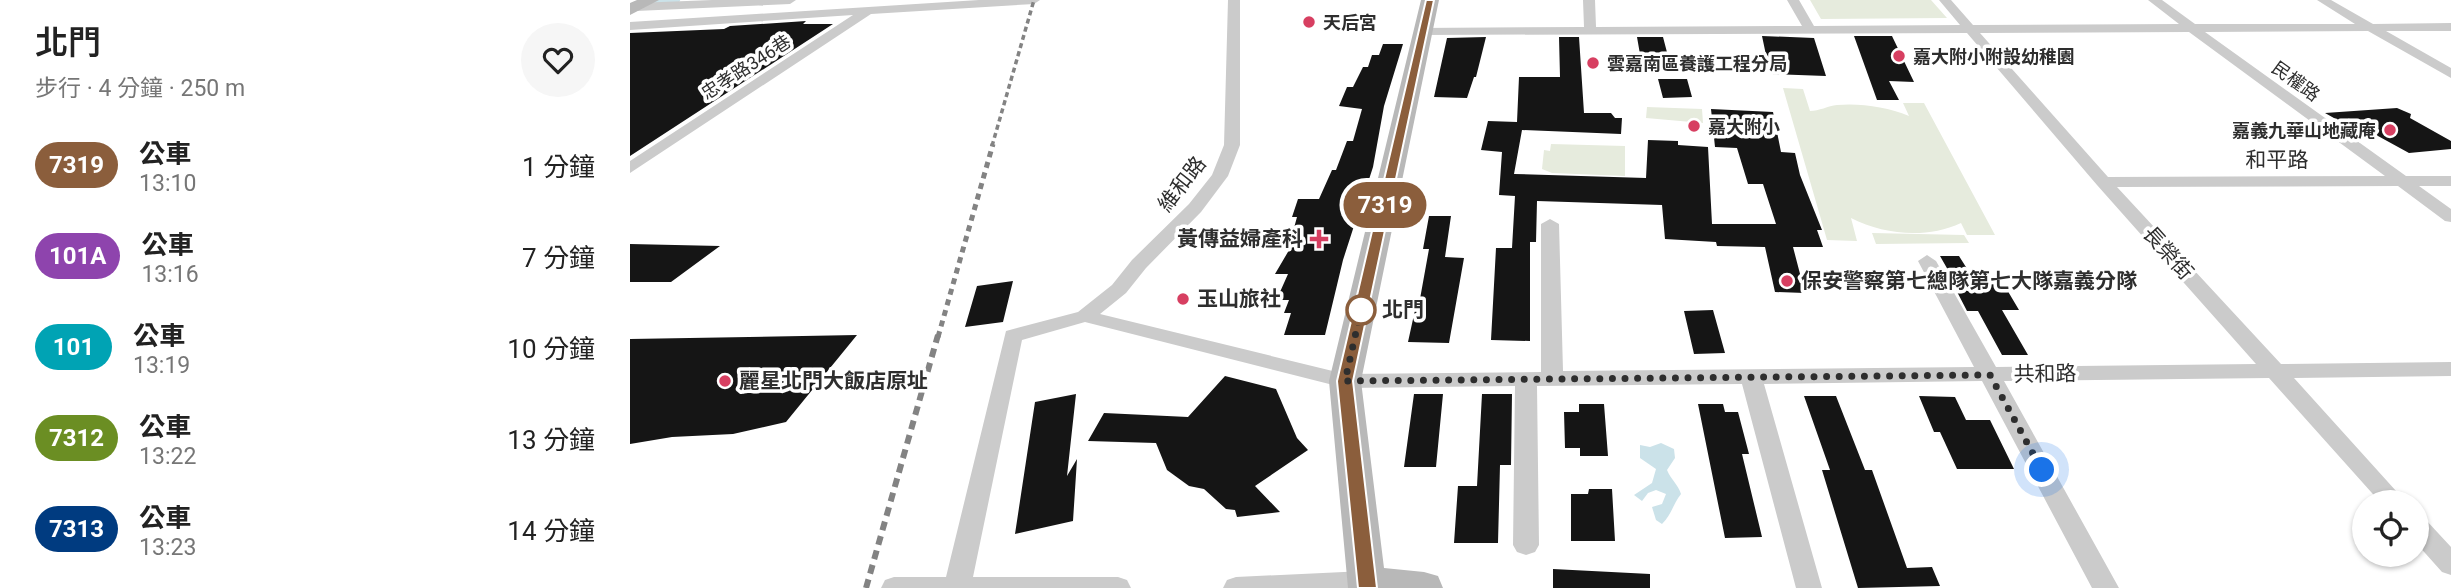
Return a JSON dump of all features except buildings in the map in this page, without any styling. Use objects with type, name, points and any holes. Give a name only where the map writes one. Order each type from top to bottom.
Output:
[{"type":"main road","points":[[1424,588],[1366,585],[1345,381],[1430,0]]},
{"type":"street","points":[[639,6],[790,0]]},
{"type":"street","name":"忠孝路346巷","points":[[630,167],[883,0]]},
{"type":"street","points":[[630,26],[1034,0]]},
{"type":"street","name":"維和路","points":[[1085,316],[1119,289],[1195,208],[1220,176],[1232,145],[1234,0]]},
{"type":"street","points":[[1589,0],[1590,30]]},
{"type":"street","points":[[1793,0],[1810,29]]},
{"type":"street","name":"長榮街","points":[[1945,0],[2103,182],[2383,490]]},
{"type":"street","name":"民權路","points":[[2154,0],[2451,217]]},
{"type":"street","points":[[2323,0],[2451,74]]},
{"type":"street","points":[[1422,31],[2451,27]]},
{"type":"street","name":"和平路","points":[[2103,182],[2451,180]]},
{"type":"street","points":[[1550,224],[1552,378]]},
{"type":"street","points":[[1927,261],[2106,588]]},
{"type":"street","points":[[957,587],[1013,337],[1085,316]]},
{"type":"street","name":"共和路","points":[[1085,316],[1345,381],[2451,369]]},
{"type":"street","points":[[1751,377],[1809,588]]},
{"type":"street","points":[[1526,378],[1526,545]]},
{"type":"street","points":[[2429,540],[2451,564]]},
{"type":"street","points":[[1236,588],[1366,585]]},
{"type":"street","points":[[894,588],[1118,588]]},
{"type":"shaded area","points":[[1810,0],[1931,0],[1947,18],[1821,19]]},
{"type":"shaded area","points":[[1783,88],[1803,89],[1810,111],[1837,105],[1865,105],[1909,116],[1903,103],[1924,103],[1995,235],[1967,235],[1961,223],[1934,231],[1906,233],[1878,228],[1851,218],[1857,241],[1827,240]]},
{"type":"shaded area","points":[[1647,107],[1702,109],[1703,123],[1646,118]]},
{"type":"shaded area","points":[[1551,144],[1625,146],[1625,176],[1552,173],[1542,169],[1544,150],[1550,151]]},
{"type":"shaded area","points":[[1872,233],[1964,235],[1969,243],[1876,244]]},
{"type":"water","points":[[1661,443],[1674,449],[1675,458],[1667,470],[1681,494],[1662,524],[1656,520],[1652,507],[1662,504],[1666,494],[1656,490],[1648,493],[1642,501],[1634,495],[1652,483],[1656,469],[1640,458],[1640,445],[1650,447]]},
{"type":"waterway","points":[[649,1],[678,0]]},
{"type":"railway","points":[[992,146],[1034,0]]},
{"type":"railway","points":[[938,337],[993,144]]},
{"type":"railway","points":[[866,588],[938,335]]},
{"type":"bus line","name":"7319","points":[[1367,588],[1345,381],[1430,0]]},
{"type":"place","name":"天后宮","points":[[1309,22]]},
{"type":"place","name":"嘉大附小附設幼稚園","points":[[1899,56]]},
{"type":"place","name":"雲嘉南區養護工程分局","points":[[1593,63]]},
{"type":"place","name":"嘉大附小","points":[[1694,126]]},
{"type":"place","name":"嘉義九華山地藏庵","points":[[2390,130]]},
{"type":"place","name":"黃傳益婦產科","points":[[1319,239]]},
{"type":"place","name":"保安警察第七總隊第七大隊嘉義分隊","points":[[1787,281]]},
{"type":"place","name":"玉山旅社","points":[[1183,299]]},
{"type":"place","name":"北門","points":[[1361,310]]},
{"type":"place","name":"麗星北門大飯店原址","points":[[725,381]]},
{"type":"route","points":[[1361,310],[1345,381],[1990,375],[2042,470]]}]
